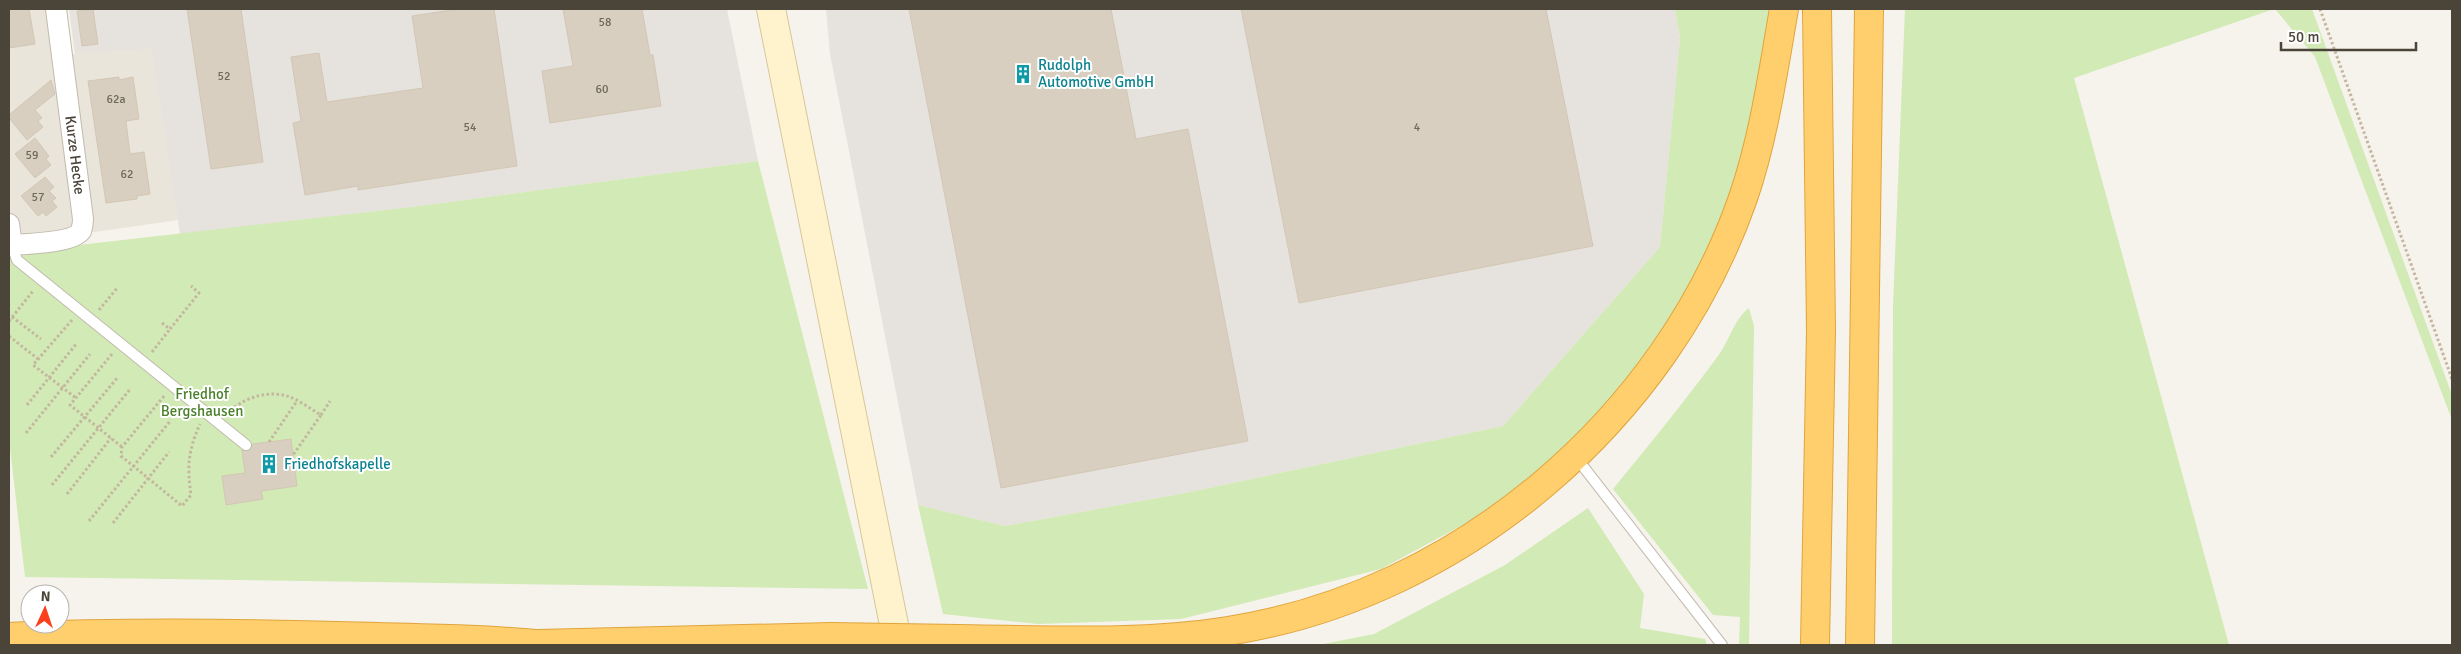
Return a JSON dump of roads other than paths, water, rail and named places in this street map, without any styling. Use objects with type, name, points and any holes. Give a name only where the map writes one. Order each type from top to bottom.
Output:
[{"type":"highway","points":[[9,637],[73,634],[234,633],[542,645],[831,637],[1168,639],[1231,630],[1293,616],[1353,596],[1395,578],[1468,540],[1520,503],[1575,456],[1614,417],[1653,367],[1688,314],[1718,258],[1743,199],[1761,138],[1784,9]]},
{"type":"highway","points":[[1815,645],[1821,331],[1817,9]]},
{"type":"highway","points":[[1860,645],[1869,9]]},
{"type":"main road","points":[[771,9],[898,645]]},
{"type":"street","name":"Kurze Hecke","points":[[10,245],[74,237],[81,230],[83,219],[56,9]]},
{"type":"street","points":[[9,224],[10,245]]},
{"type":"lane","points":[[10,245],[17,260],[246,445]]},
{"type":"lane","points":[[1575,456],[1722,645]]},
{"type":"place","name":"Rudolph Automotive GmbH","points":[[1023,74]]},
{"type":"place","name":"Friedhofskapelle","points":[[269,464]]},
{"type":"park label","name":"Friedhof Bergshausen","points":[[202,402]]}]
